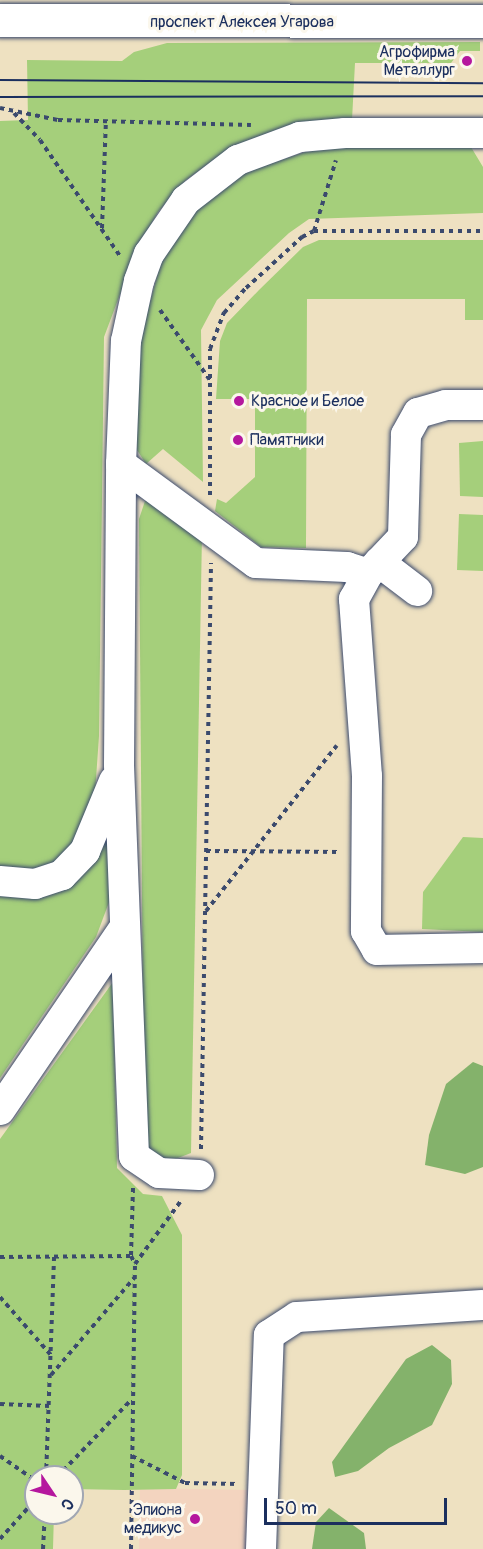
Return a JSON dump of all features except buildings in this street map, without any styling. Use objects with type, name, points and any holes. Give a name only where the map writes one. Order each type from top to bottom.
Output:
[{"type":"main road","name":"проспект Алексея Угарова","points":[[4,20],[318,11],[483,21]]},
{"type":"street","points":[[199,1175],[159,1173],[134,1156],[119,764],[121,464],[126,341],[139,281],[149,254],[186,200],[238,160],[300,137],[345,133],[483,133]]},
{"type":"street","points":[[483,405],[446,405],[418,413],[406,435],[403,537],[374,568],[354,598],[367,776],[366,931],[377,950],[483,948]]},
{"type":"street","points":[[121,464],[256,563],[374,568],[417,591]]},
{"type":"street","points":[[0,881],[34,884],[62,875],[85,851],[104,812],[119,764]]},
{"type":"street","points":[[0,1110],[124,928]]},
{"type":"street","points":[[261,1549],[269,1335],[297,1317],[483,1305]]},
{"type":"path","points":[[2,108],[58,120],[262,124]]},
{"type":"path","points":[[14,112],[40,140],[210,381]]},
{"type":"path","points":[[102,228],[106,121]]},
{"type":"path","points":[[135,1264],[199,1175],[206,851],[210,349],[224,312],[302,237],[314,231],[483,231]]},
{"type":"path","points":[[205,911],[341,739]]},
{"type":"path","points":[[206,851],[348,852]]},
{"type":"path","points":[[131,1549],[135,1264],[131,1256],[134,1156]]},
{"type":"path","points":[[0,1257],[131,1256]]},
{"type":"path","points":[[47,1465],[54,1257]]},
{"type":"path","points":[[50,1375],[134,1277]]},
{"type":"path","points":[[0,1297],[51,1356]]},
{"type":"path","points":[[69,1465],[132,1400]]},
{"type":"path","points":[[0,1404],[49,1406]]},
{"type":"path","points":[[0,1456],[24,1473]]},
{"type":"path","points":[[131,1456],[185,1483],[263,1484]]},
{"type":"path","points":[[0,1539],[24,1512]]},
{"type":"path","points":[[43,1549],[44,1525]]},
{"type":"shaded area","name":"Эпиона медикус","points":[[140,1488],[251,1490],[250,1549],[139,1549]]},
{"type":"green space","points":[[480,42],[480,51],[460,51],[451,63],[355,63],[352,120],[218,157],[186,180],[158,212],[137,249],[104,337],[99,736],[95,793],[76,849],[37,875],[0,871],[0,121],[28,120],[27,60],[122,61],[134,52],[167,43]]},
{"type":"green space","points":[[347,145],[471,147],[483,167],[483,213],[309,219],[289,233],[217,300],[201,330],[203,482],[163,449],[146,464],[137,450],[137,349],[161,262],[198,208],[248,171],[305,152]]},
{"type":"green space","points":[[319,240],[483,240],[483,320],[465,320],[465,299],[307,299],[306,548],[261,547],[215,511],[217,499],[226,503],[255,477],[255,399],[216,399],[220,341],[227,323],[259,290],[303,247]]},
{"type":"green space","points":[[483,441],[483,497],[460,496],[459,443]]},
{"type":"green space","points":[[145,501],[158,501],[202,534],[191,1153],[165,1163],[144,1148],[139,519]]},
{"type":"green space","points":[[459,514],[483,515],[483,571],[457,570]]},
{"type":"green space","points":[[107,836],[111,897],[96,937],[0,1078],[0,889]]},
{"type":"green space","points":[[463,837],[483,838],[483,932],[422,929],[423,892]]},
{"type":"green space","points":[[113,982],[117,1168],[143,1194],[162,1196],[182,1235],[182,1475],[176,1489],[84,1489],[84,1465],[24,1465],[24,1525],[54,1525],[53,1549],[0,1549],[0,1139]]},
{"type":"green space","points":[[473,1062],[483,1066],[483,1167],[465,1174],[425,1165],[429,1135],[446,1084]]},
{"type":"green space","points":[[432,1345],[451,1360],[452,1384],[432,1425],[389,1448],[358,1471],[335,1477],[332,1462],[406,1359]]},
{"type":"green space","points":[[329,1508],[364,1533],[366,1549],[312,1549],[316,1522]]},
{"type":"tram line","points":[[0,80],[483,83]]},
{"type":"tram line","points":[[0,97],[483,96]]},
{"type":"place","name":"Агрофирма Металлург","points":[[467,61]]},
{"type":"place","name":"Красное и Белое","points":[[239,401]]},
{"type":"place","name":"Памятники","points":[[238,440]]},
{"type":"place","name":"Эпиона медикус","points":[[195,1519]]}]
